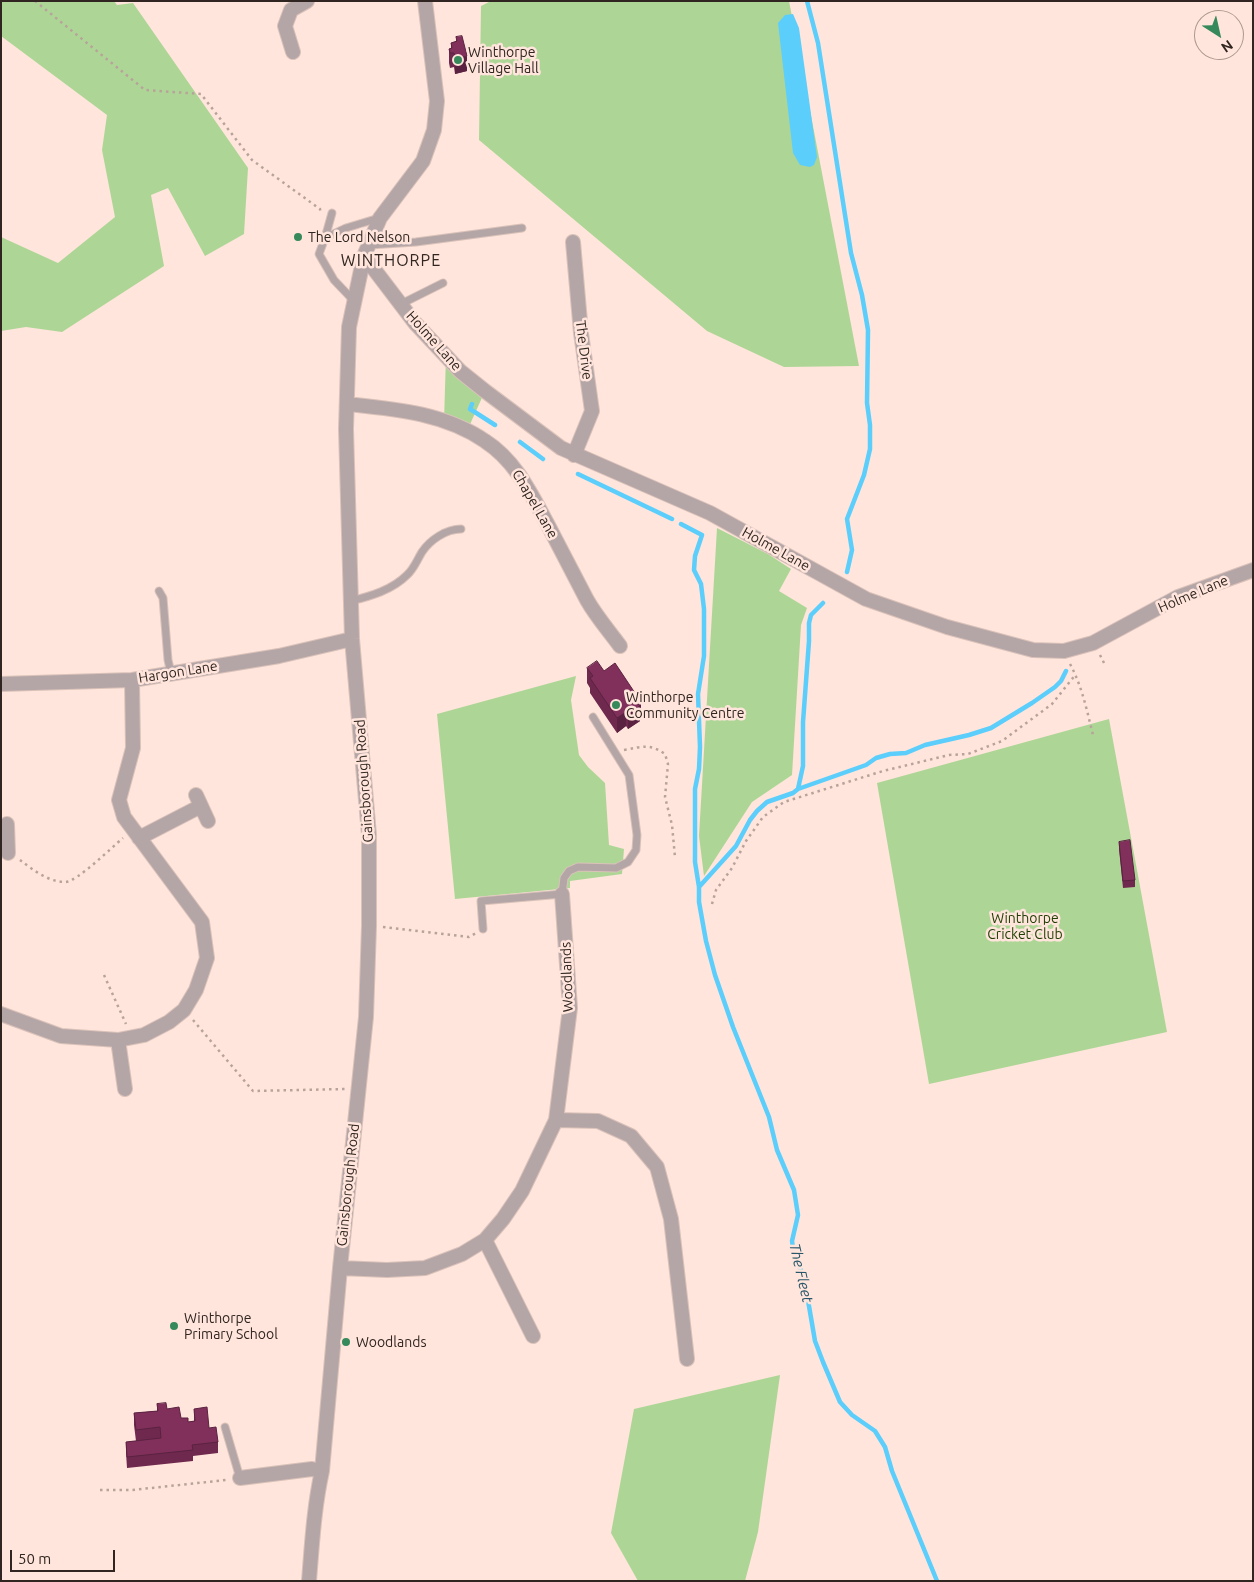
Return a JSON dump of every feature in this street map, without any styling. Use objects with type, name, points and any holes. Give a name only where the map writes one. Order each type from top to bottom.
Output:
[{"type":"street","points":[[293,52],[284,26],[291,10],[307,1]]},
{"type":"street","name":"Gainsborough Road","points":[[310,1581],[313,1534],[318,1488],[322,1471],[340,1268],[366,1017],[369,926],[369,836],[352,639],[346,429],[349,326],[367,251],[380,218],[423,161],[434,130],[437,101],[424,1]]},
{"type":"street","name":"The Drive","points":[[573,242],[581,333],[592,411],[574,455]]},
{"type":"street","name":"Holme Lane","points":[[367,251],[416,324],[460,371],[485,392],[561,448],[710,513],[866,599],[947,628],[1032,650],[1064,651],[1093,642],[1178,597],[1253,570]]},
{"type":"street","name":"Chapel Lane","points":[[346,404],[418,413],[467,431],[499,451],[518,472],[589,602],[620,646]]},
{"type":"street","name":"Hargon Lane","points":[[1,684],[132,680],[279,656],[352,639]]},
{"type":"street","points":[[1,1014],[62,1036],[125,1038],[144,1035],[169,1022],[184,1010],[196,990],[207,958],[202,922],[124,816],[119,800],[133,748],[132,680]]},
{"type":"street","points":[[136,833],[198,800],[208,821]]},
{"type":"street","points":[[5,833],[8,853]]},
{"type":"street","name":"Woodlands","points":[[340,1268],[386,1270],[425,1268],[462,1254],[485,1240],[503,1219],[522,1191],[556,1120],[570,1008],[562,894]]},
{"type":"street","points":[[125,1038],[125,1089]]},
{"type":"street","points":[[556,1120],[598,1122],[631,1136],[657,1167],[671,1219],[687,1359]]},
{"type":"street","points":[[485,1240],[533,1336]]},
{"type":"street","points":[[240,1478],[312,1470],[322,1471]]},
{"type":"lane","points":[[332,213],[319,254],[334,280],[354,301]]},
{"type":"lane","points":[[325,238],[346,228],[380,218]]},
{"type":"lane","points":[[367,251],[416,242],[522,228]]},
{"type":"lane","points":[[401,304],[443,283]]},
{"type":"lane","points":[[351,601],[377,594],[399,582],[408,575],[422,552],[434,540],[447,531],[461,529]]},
{"type":"lane","points":[[159,591],[163,598],[168,660],[171,673]]},
{"type":"lane","points":[[483,929],[482,901],[562,894],[564,878],[569,871],[578,867],[616,868],[628,862],[636,850],[637,835],[629,775],[593,717]]},
{"type":"lane","points":[[225,1428],[240,1478]]},
{"type":"path","points":[[35,1],[145,90],[201,94],[252,160],[320,209],[325,238]]},
{"type":"path","points":[[1064,651],[1076,674],[1093,735]]},
{"type":"path","points":[[712,904],[716,890],[763,817],[784,802],[883,772],[949,755],[968,754],[1002,741],[1052,704],[1076,674]]},
{"type":"path","points":[[614,752],[646,746],[656,748],[665,754],[668,764],[665,797],[672,825],[676,857]]},
{"type":"path","points":[[5,833],[15,856],[36,872],[51,879],[66,882],[77,877],[136,833]]},
{"type":"path","points":[[369,926],[469,937],[483,929]]},
{"type":"path","points":[[104,976],[125,1038]]},
{"type":"path","points":[[184,1010],[253,1091],[358,1088]]},
{"type":"path","points":[[100,1490],[132,1490],[182,1486],[240,1478]]},
{"type":"green space","points":[[1,1],[114,1],[117,5],[133,3],[248,168],[244,234],[205,256],[168,188],[151,195],[164,266],[62,332],[26,327],[1,331],[1,237],[58,263],[115,217],[102,150],[107,115],[1,36]]},
{"type":"green space","points":[[491,1],[789,1],[859,366],[784,367],[707,331],[479,140],[481,6]]},
{"type":"green space","points":[[446,356],[485,391],[467,431],[444,421]]},
{"type":"green space","points":[[717,528],[768,554],[791,569],[779,591],[807,608],[801,625],[792,775],[752,802],[704,876],[699,836]]},
{"type":"green space","points":[[576,676],[571,700],[579,755],[588,767],[605,783],[609,845],[624,849],[622,874],[570,881],[570,888],[455,899],[437,714]]},
{"type":"green space","name":"Winthorpe Cricket Club","points":[[1109,719],[1167,1032],[929,1084],[877,783]]},
{"type":"green space","points":[[780,1375],[758,1532],[745,1581],[638,1581],[611,1533],[634,1409]]},
{"type":"water","points":[[793,14],[799,28],[817,157],[814,165],[810,167],[800,165],[793,153],[778,23],[785,15]]},
{"type":"building","points":[[462,36],[467,56],[455,59],[454,53],[450,53],[449,49],[452,48],[451,43],[457,41],[456,37]]},
{"type":"building","points":[[597,661],[604,671],[615,663],[641,702],[638,704],[640,706],[628,714],[626,712],[617,718],[590,678],[593,676],[587,668]]},
{"type":"building","points":[[1130,840],[1135,880],[1123,881],[1119,842]]},
{"type":"building","points":[[166,1403],[167,1409],[179,1407],[181,1418],[188,1418],[188,1422],[195,1421],[194,1409],[207,1407],[209,1428],[216,1427],[218,1442],[192,1445],[193,1450],[127,1457],[126,1442],[161,1438],[160,1427],[136,1430],[134,1413],[158,1411],[157,1404]]},
{"type":"waterway","points":[[807,1],[818,43],[851,253],[862,295],[868,330],[867,403],[870,425],[870,449],[864,475],[847,519],[852,550],[847,572]]},
{"type":"waterway","points":[[472,404],[470,409],[495,425]]},
{"type":"waterway","points":[[520,442],[543,459]]},
{"type":"waterway","points":[[578,474],[672,519]]},
{"type":"waterway","name":"The Fleet","points":[[681,524],[702,535],[695,556],[694,570],[701,584],[704,609],[704,656],[698,694],[700,747],[699,769],[695,789],[695,862],[699,902],[706,941],[715,975],[733,1027],[769,1117],[777,1150],[794,1190],[798,1215],[792,1241],[794,1255],[804,1277],[815,1341],[840,1402],[852,1415],[875,1431],[885,1447],[892,1471],[937,1581]]},
{"type":"waterway","points":[[699,887],[736,846],[757,811],[767,802],[793,793],[798,789],[803,766],[803,722],[809,623],[811,615],[823,603]]},
{"type":"waterway","points":[[798,789],[866,765],[876,758],[890,754],[906,753],[925,745],[991,728],[1055,687],[1061,681],[1066,671]]},
{"type":"place","name":"Winthorpe Village Hall","points":[[458,60]]},
{"type":"place","name":"The Lord Nelson","points":[[298,237]]},
{"type":"place","name":"Winthorpe Community Centre","points":[[616,705]]},
{"type":"place","name":"Winthorpe Primary School","points":[[174,1326]]},
{"type":"place","name":"Woodlands","points":[[346,1342]]},
{"type":"district","name":"WINTHORPE","points":[[391,261]]}]
